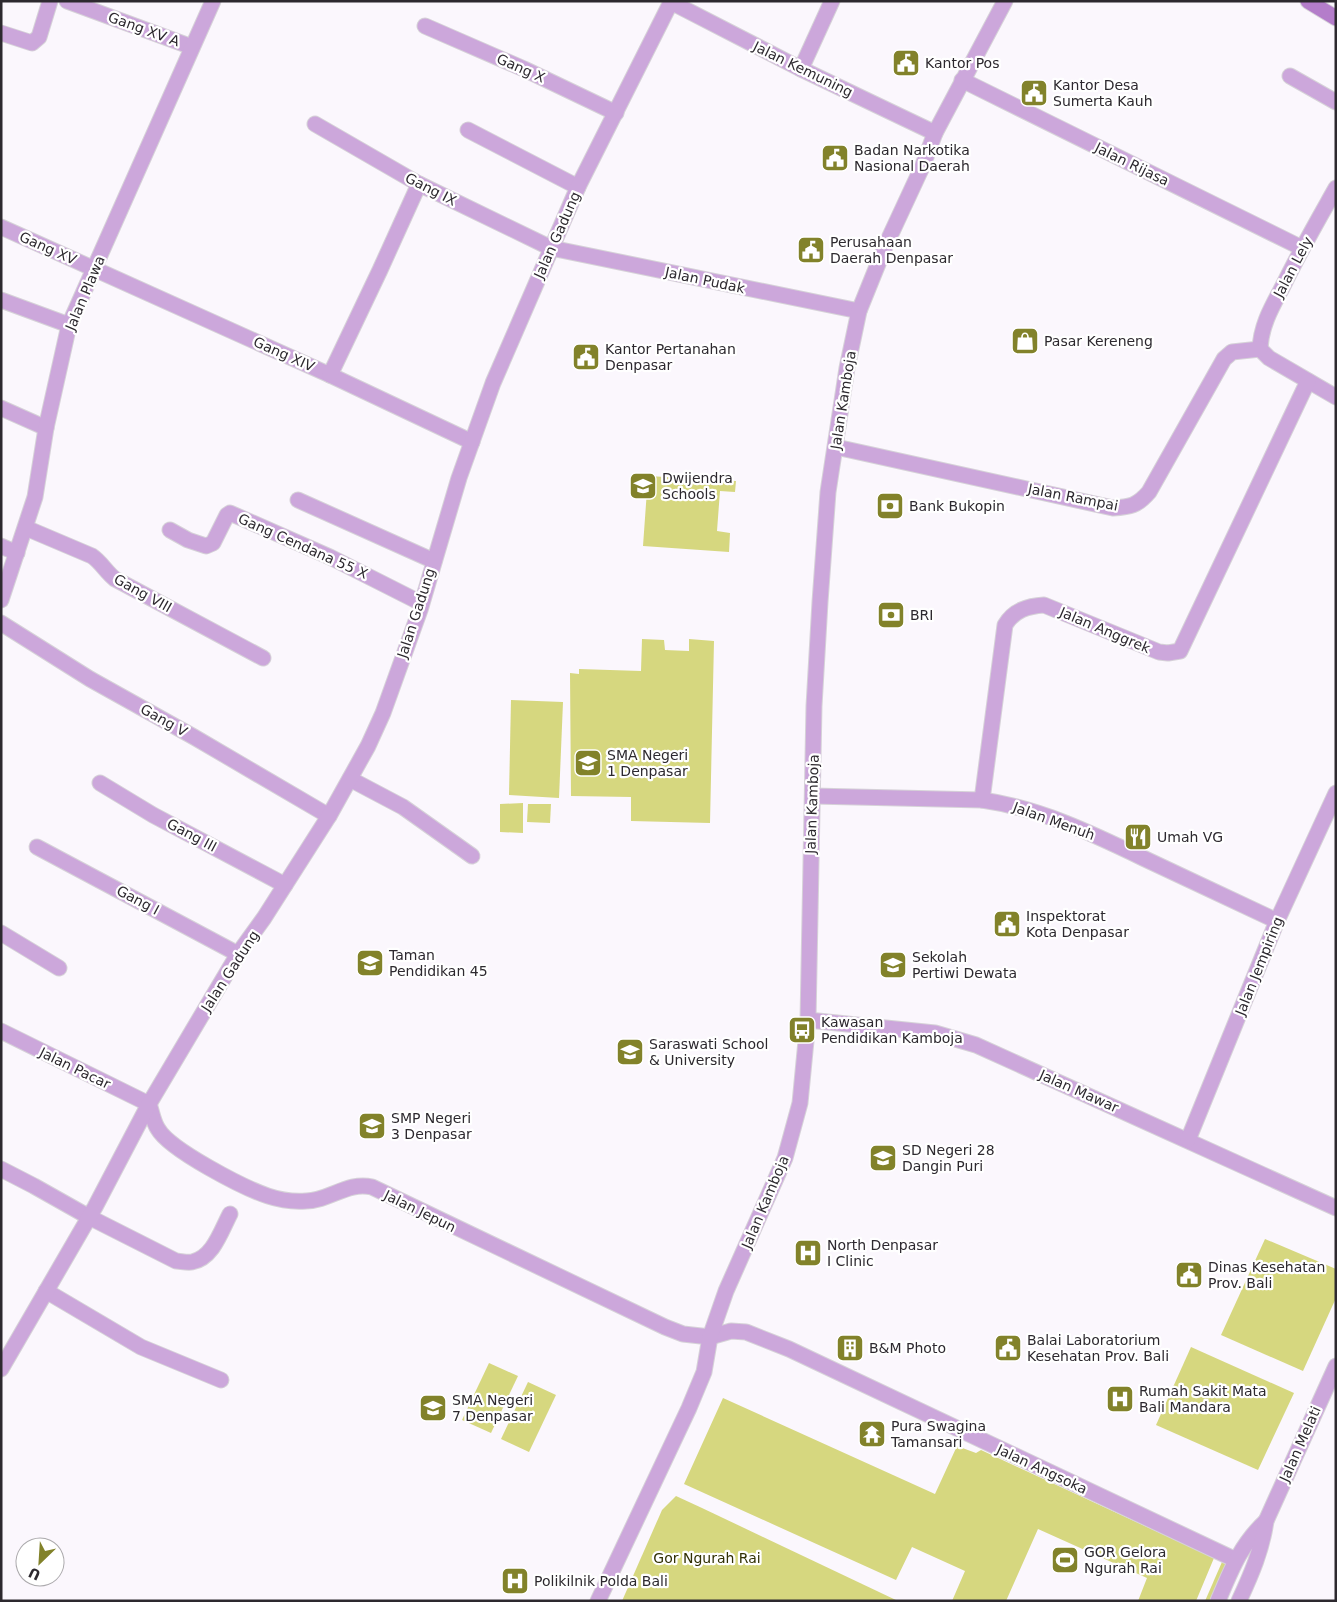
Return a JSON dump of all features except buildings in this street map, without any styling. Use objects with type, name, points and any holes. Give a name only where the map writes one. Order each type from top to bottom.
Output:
[{"type":"main road","points":[[1308,1],[1336,18]]},
{"type":"street","points":[[1,33],[32,43],[38,37],[50,1]]},
{"type":"street","name":"Gang XV A","points":[[67,1],[192,47]]},
{"type":"street","name":"Jalan Plawa","points":[[1,600],[26,528],[34,497],[46,428],[69,325],[213,1]]},
{"type":"street","points":[[801,68],[832,1]]},
{"type":"street","name":"Jalan Kamboja","points":[[598,1601],[689,1408],[704,1372],[710,1337],[726,1291],[785,1158],[800,1103],[808,1020],[814,706],[820,602],[828,492],[847,368],[859,311],[936,133],[962,80],[1005,1]]},
{"type":"street","name":"Jalan Kemuning","points":[[671,2],[801,68],[936,133]]},
{"type":"street","name":"Jalan Gadung","points":[[1,1369],[89,1218],[149,1104],[238,954],[264,918],[329,816],[383,713],[421,603],[459,478],[493,383],[578,187],[671,2]]},
{"type":"street","name":"Gang X","points":[[425,26],[524,69],[616,113]]},
{"type":"street","points":[[1290,76],[1336,102]]},
{"type":"street","name":"Jalan Rijasa","points":[[962,80],[1302,248]]},
{"type":"street","name":"Gang IX","points":[[315,124],[419,184],[551,248]]},
{"type":"street","points":[[468,130],[578,187]]},
{"type":"street","points":[[330,375],[419,184]]},
{"type":"street","name":"Jalan Lely","points":[[1260,349],[1260,336],[1266,319],[1302,248],[1336,188]]},
{"type":"street","name":"Gang XV","points":[[1,227],[95,269]]},
{"type":"street","name":"Jalan Pudak","points":[[551,248],[859,311]]},
{"type":"street","name":"Gang XIV","points":[[95,269],[330,375],[472,442]]},
{"type":"street","points":[[1,300],[69,325]]},
{"type":"street","points":[[1260,349],[1268,358],[1336,397]]},
{"type":"street","name":"Jalan Rampai","points":[[836,447],[1113,508],[1129,507],[1141,501],[1149,492],[1224,359],[1232,352],[1260,349]]},
{"type":"street","name":"Jalan Anggrek","points":[[982,800],[1005,625],[1009,618],[1026,607],[1044,605],[1159,652],[1180,651],[1308,381]]},
{"type":"street","points":[[1,408],[46,428]]},
{"type":"street","name":"Jalan Gadung","points":[[298,500],[434,562]]},
{"type":"street","name":"Gang Cendana 55 X","points":[[170,530],[188,540],[206,546],[210,545],[230,513],[330,557],[421,603]]},
{"type":"street","name":"Gang VIII","points":[[26,528],[92,556],[115,579],[263,658]]},
{"type":"street","points":[[1,546],[17,554]]},
{"type":"street","name":"Gang V","points":[[1,623],[90,679],[329,816]]},
{"type":"street","points":[[350,779],[403,807],[472,856]]},
{"type":"street","name":"Gang III","points":[[100,783],[153,815],[285,885]]},
{"type":"street","name":"Jalan Jempiring","points":[[1188,1140],[1277,921],[1336,793]]},
{"type":"street","name":"Jalan Menuh","points":[[813,796],[982,800],[1010,804],[1091,833],[1277,921]]},
{"type":"street","name":"Gang I","points":[[37,847],[238,954]]},
{"type":"street","points":[[1,933],[59,968]]},
{"type":"street","name":"Jalan Mawar","points":[[808,1020],[935,1033],[976,1044],[1336,1208]]},
{"type":"street","name":"Jalan Pacar","points":[[1,1031],[149,1104]]},
{"type":"street","name":"Jalan Jepun","points":[[149,1104],[157,1128],[164,1138],[205,1166],[268,1196],[289,1201],[307,1201],[320,1200],[352,1186],[372,1188],[664,1327],[683,1334],[710,1337]]},
{"type":"street","points":[[1,1169],[89,1218],[176,1260],[191,1262],[202,1258],[210,1252],[230,1214]]},
{"type":"street","points":[[46,1291],[141,1347],[221,1380]]},
{"type":"street","name":"Jalan Angsoka","points":[[710,1337],[737,1330],[771,1341],[1236,1560]]},
{"type":"street","name":"Jalan Melati","points":[[1239,1601],[1256,1564],[1264,1538],[1266,1521],[1336,1366]]},
{"type":"street","name":"Jalan Melati","points":[[1218,1601],[1236,1560],[1249,1538],[1266,1521]]},
{"type":"green space","points":[[648,476],[736,481],[735,492],[720,491],[717,531],[730,533],[729,552],[643,546]]},
{"type":"green space","points":[[642,639],[664,640],[665,650],[689,651],[689,639],[714,641],[710,823],[631,821],[631,797],[571,796],[570,673],[579,674],[579,669],[641,671]]},
{"type":"green space","points":[[511,700],[563,702],[559,798],[509,795]]},
{"type":"green space","points":[[523,803],[523,833],[500,832],[500,804]]},
{"type":"green space","points":[[528,804],[551,804],[550,823],[527,822]]},
{"type":"green space","points":[[1265,1239],[1336,1269],[1336,1298],[1303,1371],[1221,1335]]},
{"type":"green space","points":[[1191,1347],[1294,1393],[1258,1470],[1156,1425]]},
{"type":"green space","points":[[489,1363],[518,1376],[491,1433],[462,1420]]},
{"type":"green space","points":[[528,1382],[556,1395],[529,1452],[501,1439]]},
{"type":"green space","points":[[723,1398],[935,1494],[957,1446],[976,1453],[981,1450],[1214,1558],[1196,1601],[1138,1601],[1147,1578],[1038,1529],[1006,1601],[952,1601],[965,1571],[912,1547],[896,1580],[684,1484]]},
{"type":"green space","name":"Gor Ngurah Rai","points":[[676,1496],[898,1601],[622,1601],[662,1510]]},
{"type":"green space","points":[[1222,1562],[1228,1564],[1212,1601],[1205,1601]]},
{"type":"place","name":"Kantor Pos","points":[[906,63]]},
{"type":"place","name":"Kantor Desa Sumerta Kauh","points":[[1034,93]]},
{"type":"place","name":"Badan Narkotika Nasional Daerah","points":[[835,158]]},
{"type":"place","name":"Perusahaan Daerah Denpasar","points":[[811,250]]},
{"type":"place","name":"Pasar Kereneng","points":[[1025,341]]},
{"type":"place","name":"Kantor Pertanahan Denpasar","points":[[586,357]]},
{"type":"place","name":"Dwijendra Schools","points":[[643,486]]},
{"type":"place","name":"Bank Bukopin","points":[[890,506]]},
{"type":"place","name":"BRI","points":[[891,615]]},
{"type":"place","name":"SMA Negeri 1 Denpasar","points":[[588,763]]},
{"type":"place","name":"Umah VG","points":[[1138,837]]},
{"type":"place","name":"Inspektorat Kota Denpasar","points":[[1007,924]]},
{"type":"place","name":"Taman Pendidikan 45","points":[[370,963]]},
{"type":"place","name":"Sekolah Pertiwi Dewata","points":[[893,965]]},
{"type":"place","name":"Kawasan Pendidikan Kamboja","points":[[802,1030]]},
{"type":"place","name":"Saraswati School & University","points":[[630,1052]]},
{"type":"place","name":"SMP Negeri 3 Denpasar","points":[[372,1126]]},
{"type":"place","name":"SD Negeri 28 Dangin Puri","points":[[883,1158]]},
{"type":"place","name":"North Denpasar I Clinic","points":[[808,1253]]},
{"type":"place","name":"Dinas Kesehatan Prov. Bali","points":[[1189,1275]]},
{"type":"place","name":"B&M Photo","points":[[850,1348]]},
{"type":"place","name":"Balai Laboratorium Kesehatan Prov. Bali","points":[[1008,1348]]},
{"type":"place","name":"Rumah Sakit Mata Bali Mandara","points":[[1120,1399]]},
{"type":"place","name":"SMA Negeri 7 Denpasar","points":[[433,1408]]},
{"type":"place","name":"Pura Swagina Tamansari","points":[[872,1434]]},
{"type":"place","name":"GOR Gelora Ngurah Rai","points":[[1065,1560]]},
{"type":"place","name":"Polikilnik Polda Bali","points":[[515,1581]]}]
